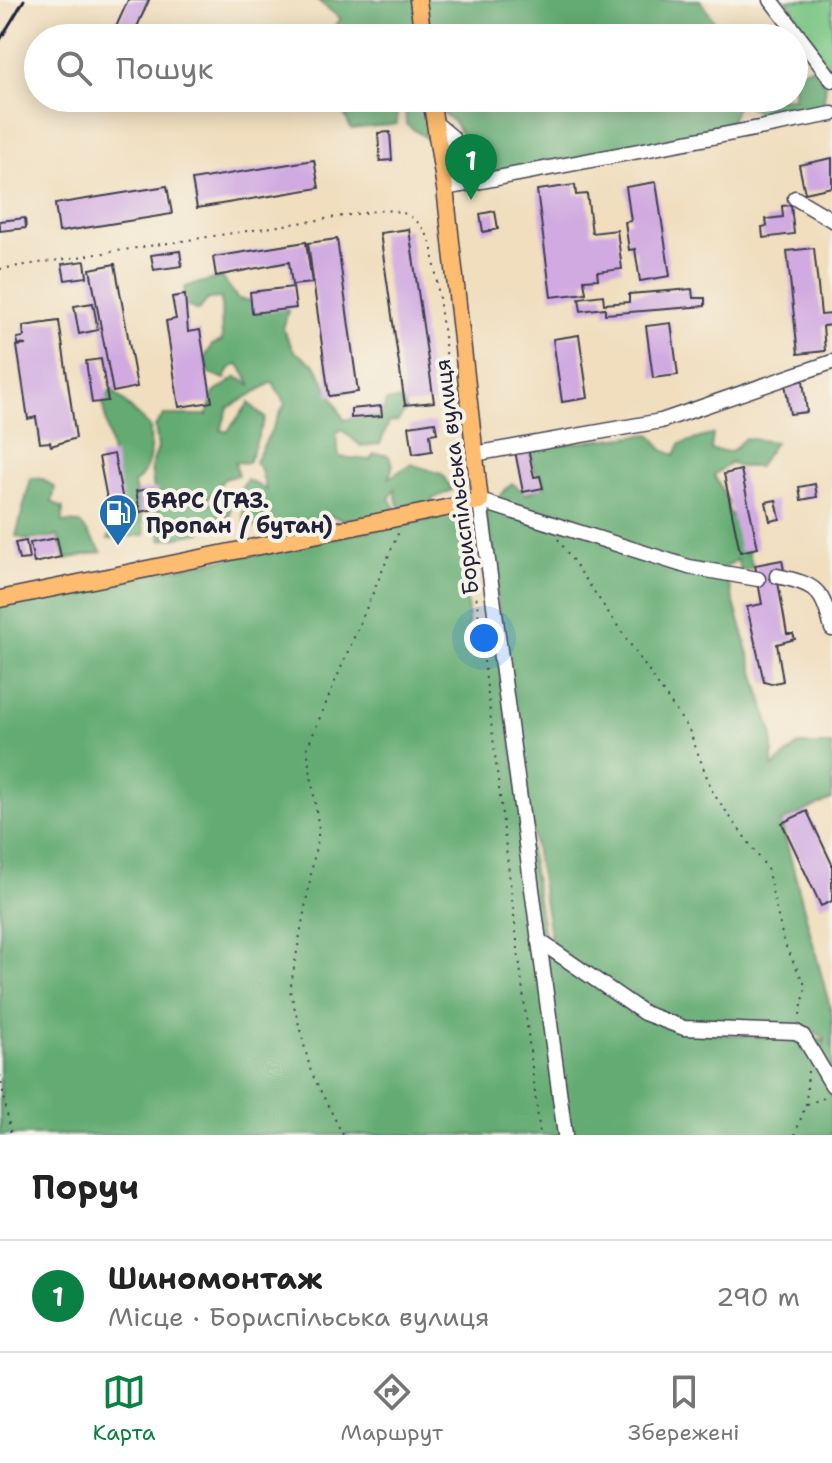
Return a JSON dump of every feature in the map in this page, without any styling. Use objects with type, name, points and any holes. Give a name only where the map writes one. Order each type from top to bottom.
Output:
[{"type":"main road","points":[[418,0],[421,24]]},
{"type":"main road","name":"Бориспільська вулиця","points":[[433,112],[453,186],[474,454],[472,502]]},
{"type":"main road","points":[[0,599],[472,502]]},
{"type":"street","points":[[771,0],[789,24]]},
{"type":"street","points":[[808,49],[832,80]]},
{"type":"street","points":[[453,186],[832,114]]},
{"type":"street","points":[[795,198],[832,220]]},
{"type":"street","points":[[474,454],[661,421],[786,381],[832,362]]},
{"type":"street","points":[[472,502],[689,567],[758,579]]},
{"type":"street","name":"Бориспільська вулиця","points":[[472,502],[565,1135]]},
{"type":"street","points":[[777,576],[808,583],[819,593],[825,601],[832,629]]},
{"type":"street","points":[[538,940],[644,1013],[684,1028],[796,1032],[810,1041],[830,1078]]},
{"type":"path","points":[[0,269],[392,209],[420,221],[433,251],[472,502],[540,1135]]},
{"type":"path","points":[[343,1135],[311,1072],[290,990],[319,830],[307,748],[407,513]]},
{"type":"path","points":[[546,522],[689,730],[713,793],[767,868],[784,943],[806,987],[796,1032]]},
{"type":"path","points":[[795,1135],[806,1104],[810,1041]]},
{"type":"path","points":[[0,1075],[11,1135]]},
{"type":"path","points":[[806,1104],[832,1095]]},
{"type":"green space","points":[[317,0],[700,0],[716,24],[337,24],[341,19]]},
{"type":"green space","points":[[787,0],[832,0],[832,67],[829,68],[808,34],[808,24],[802,24]]},
{"type":"green space","points":[[812,67],[826,85],[823,107],[808,110],[808,68]]},
{"type":"green space","points":[[343,112],[397,112],[397,124],[351,129]]},
{"type":"green space","points":[[406,112],[434,112],[429,140],[406,124]]},
{"type":"green space","points":[[442,112],[735,112],[727,131],[492,176],[478,165],[455,123]]},
{"type":"green space","points":[[756,112],[799,112],[765,119]]},
{"type":"green space","points":[[222,277],[238,299],[277,304],[288,311],[283,329],[294,351],[316,366],[344,420],[383,412],[386,401],[401,400],[406,409],[398,421],[389,422],[380,444],[361,446],[342,430],[336,433],[339,457],[370,460],[374,454],[388,455],[393,464],[389,478],[411,464],[442,474],[452,490],[432,499],[433,507],[406,511],[397,503],[395,489],[389,499],[396,508],[372,519],[354,520],[327,515],[301,527],[245,526],[243,511],[252,500],[241,489],[247,479],[266,490],[261,470],[255,462],[285,404],[273,382],[228,408],[221,430],[227,432],[249,403],[265,418],[248,463],[235,462],[238,475],[224,479],[205,502],[230,507],[230,517],[222,526],[202,520],[201,533],[161,540],[151,467],[158,448],[155,426],[164,415],[207,415],[214,393],[237,377],[251,385],[239,364],[230,368],[225,379],[209,373],[205,358],[212,345],[222,341],[221,298],[208,299],[198,311],[182,304],[185,287]]},
{"type":"green space","points":[[111,389],[150,427],[150,443],[147,465],[134,484],[145,535],[108,539],[121,509],[103,403]]},
{"type":"green space","points":[[651,434],[663,450],[675,455],[680,444],[713,434],[711,450],[731,452],[745,438],[775,442],[758,467],[740,467],[731,462],[714,475],[728,501],[728,511],[742,527],[753,568],[741,571],[737,560],[724,568],[773,737],[773,767],[798,745],[832,745],[832,799],[781,822],[832,1015],[832,1135],[0,1135],[0,603],[441,517],[463,522],[469,637],[495,644],[547,954],[683,1032],[823,1040],[824,1043],[825,1038],[803,1025],[688,1023],[646,1009],[552,946],[512,713],[485,511],[512,483],[526,494],[545,486],[542,476],[535,472],[529,448]]},
{"type":"green space","points":[[31,478],[43,479],[55,488],[52,502],[63,508],[63,522],[80,523],[102,552],[65,559],[58,536],[28,540],[16,536]]},
{"type":"building","points":[[128,0],[149,0],[138,24],[117,24]]},
{"type":"building","points":[[390,132],[392,160],[380,161],[378,133]]},
{"type":"building","points":[[832,158],[832,187],[805,193],[799,165]]},
{"type":"building","points":[[314,160],[319,188],[197,208],[192,180]]},
{"type":"building","points":[[656,182],[670,276],[640,281],[635,249],[629,250],[625,222],[631,221],[626,187]]},
{"type":"building","points":[[575,185],[576,195],[587,194],[592,233],[617,230],[622,269],[597,272],[598,279],[584,280],[586,293],[551,297],[537,190]]},
{"type":"building","points":[[167,186],[172,214],[59,232],[55,204]]},
{"type":"building","points":[[791,205],[794,234],[763,238],[762,227],[767,226],[766,219],[783,217],[782,206]]},
{"type":"building","points":[[495,211],[498,229],[483,232],[480,214]]},
{"type":"building","points":[[25,218],[26,228],[0,231],[0,221]]},
{"type":"building","points":[[409,229],[434,402],[405,405],[380,233]]},
{"type":"building","points":[[337,239],[358,392],[329,396],[308,243]]},
{"type":"building","points":[[306,242],[312,283],[292,285],[289,262],[216,276],[213,257]]},
{"type":"building","points":[[814,248],[821,315],[832,314],[832,325],[823,326],[825,351],[798,354],[787,251]]},
{"type":"building","points":[[180,251],[182,266],[154,270],[151,255]]},
{"type":"building","points":[[85,261],[87,277],[65,280],[62,264]]},
{"type":"building","points":[[115,264],[137,387],[113,392],[90,269]]},
{"type":"building","points":[[293,287],[296,308],[252,313],[250,292]]},
{"type":"building","points":[[692,289],[693,298],[705,298],[705,306],[605,314],[605,308],[581,311],[579,298],[603,295],[604,304],[629,302],[629,294]]},
{"type":"building","points":[[185,295],[188,332],[200,330],[212,402],[179,407],[166,321],[176,319],[172,297]]},
{"type":"building","points":[[93,303],[98,330],[79,334],[74,306]]},
{"type":"building","points":[[59,321],[76,438],[51,446],[50,442],[40,443],[36,417],[28,419],[17,346],[26,345],[18,344],[17,338],[24,337],[23,326]]},
{"type":"building","points":[[671,323],[678,375],[653,378],[646,326]]},
{"type":"building","points":[[579,335],[588,398],[562,402],[553,339]]},
{"type":"building","points":[[101,359],[108,401],[92,403],[86,361]]},
{"type":"building","points":[[803,380],[807,412],[790,414],[785,383]]},
{"type":"building","points":[[381,406],[382,416],[351,418],[351,409]]},
{"type":"building","points":[[435,422],[437,433],[430,434],[432,451],[413,454],[409,426]]},
{"type":"building","points":[[528,448],[534,477],[540,476],[543,488],[523,492],[515,451]]},
{"type":"building","points":[[114,454],[123,501],[108,504],[99,457]]},
{"type":"building","points":[[741,470],[758,548],[740,552],[724,474]]},
{"type":"building","points":[[815,484],[817,497],[801,500],[799,487]]},
{"type":"building","points":[[157,488],[160,508],[140,512],[136,491]]},
{"type":"building","points":[[776,500],[780,519],[770,521],[766,502]]},
{"type":"building","points":[[57,538],[61,557],[34,563],[30,543]]},
{"type":"building","points":[[26,541],[29,559],[19,560],[15,543]]},
{"type":"building","points":[[782,560],[784,570],[776,571],[787,634],[793,634],[795,639],[777,644],[783,681],[771,684],[764,682],[747,607],[762,604],[755,565]]},
{"type":"building","points":[[807,811],[832,864],[832,901],[821,906],[782,823]]},
{"type":"railway","points":[[0,40],[24,0]]},
{"type":"place","name":"Шиномонтаж","points":[[471,200]]},
{"type":"place","name":"БАРС (ГАЗ. Пропан / бутан)","points":[[118,547]]}]
